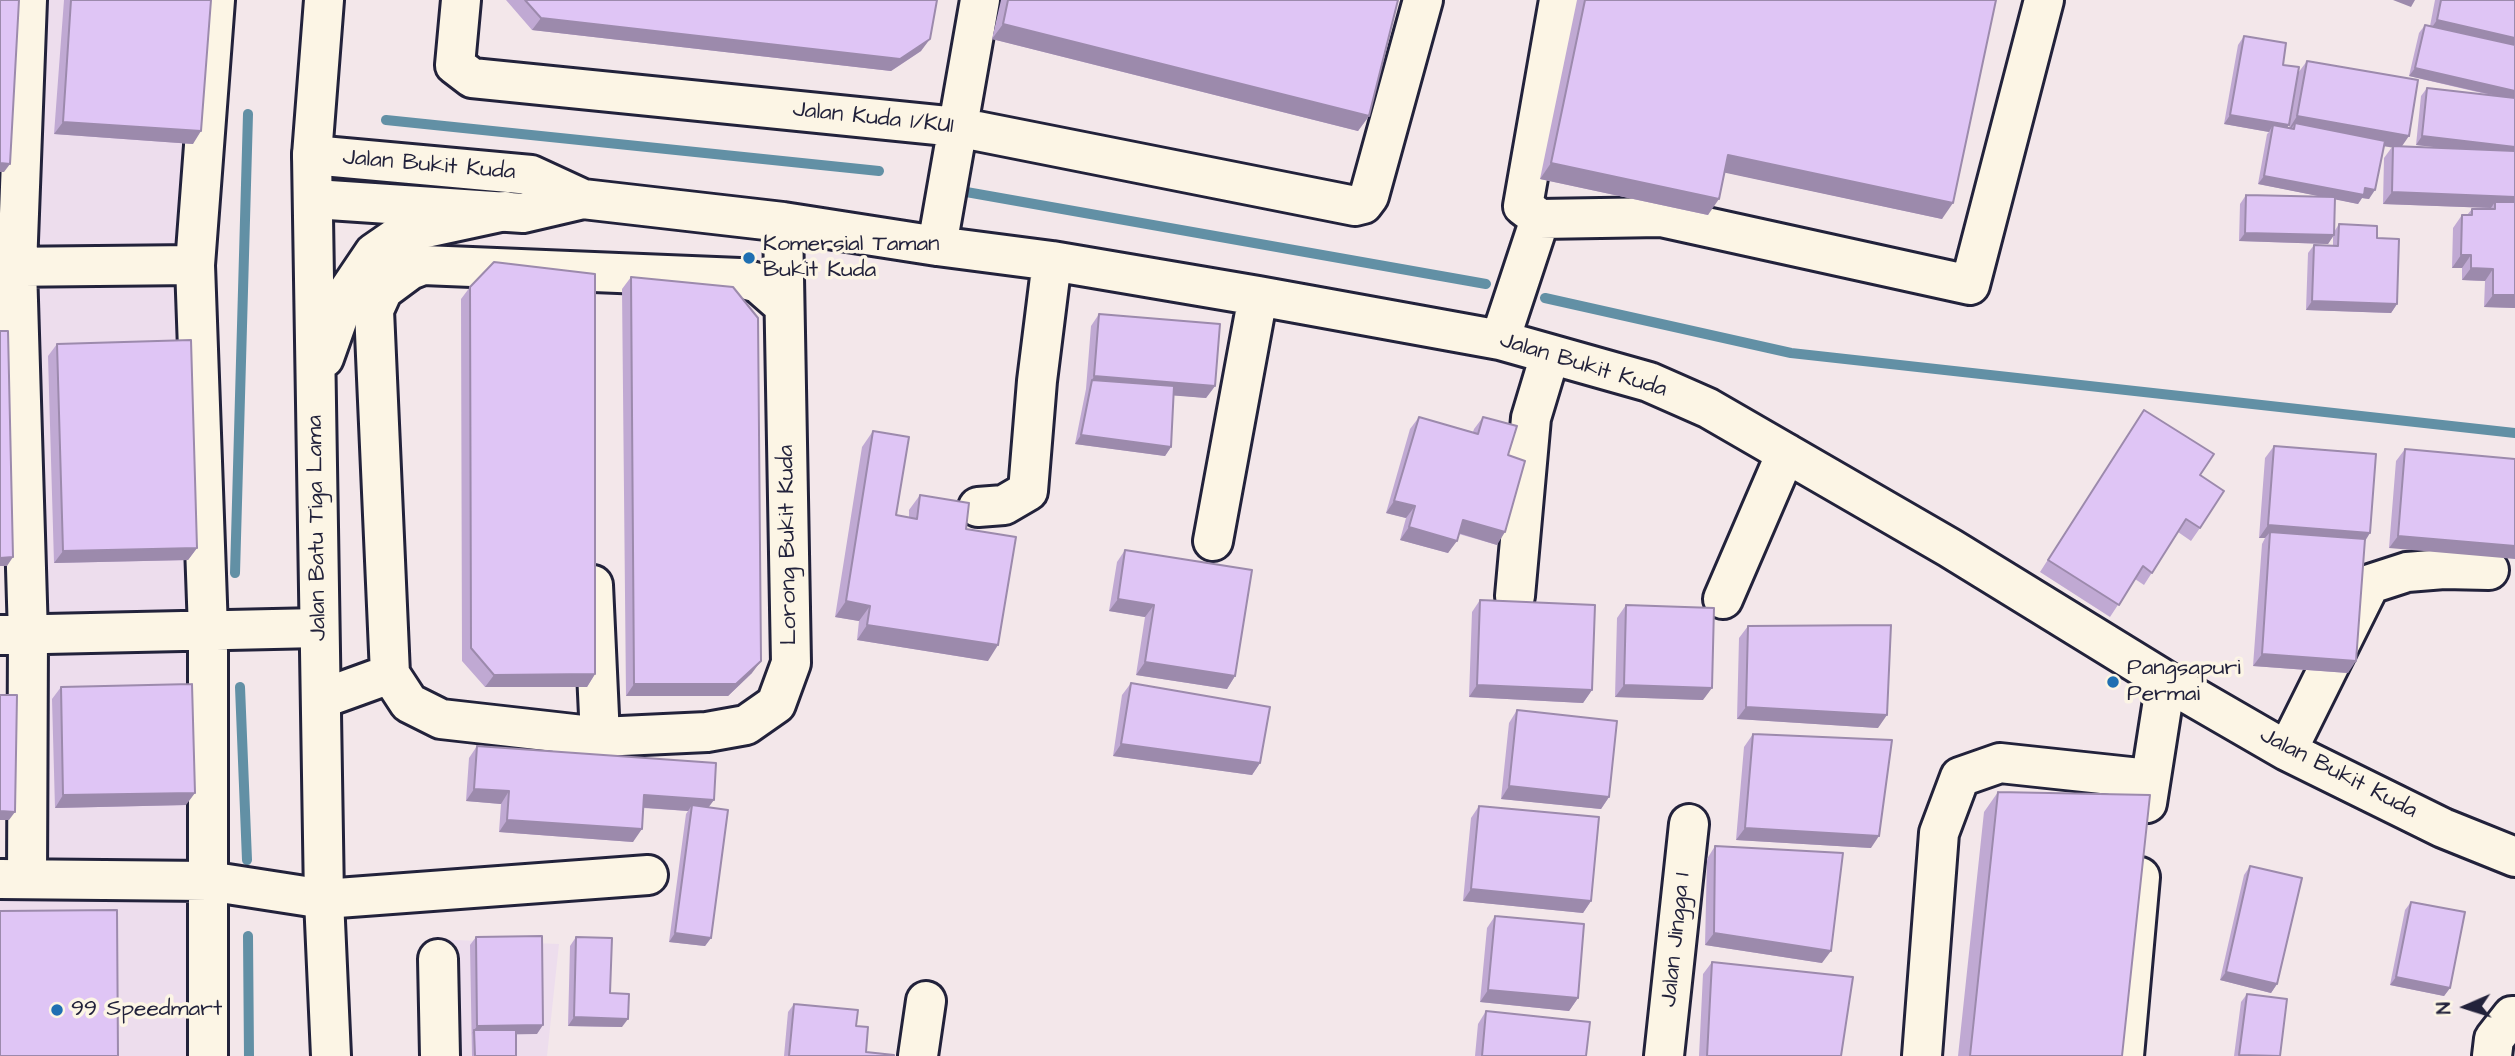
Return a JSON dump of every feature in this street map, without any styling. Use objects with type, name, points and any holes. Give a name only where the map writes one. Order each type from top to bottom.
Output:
[{"type":"street","points":[[27,0],[8,267],[14,635],[14,879],[208,881],[324,898],[648,875]]},
{"type":"street","points":[[208,1056],[208,630],[195,265],[215,0]]},
{"type":"street","name":"Jalan Batu Tiga Lama","points":[[324,0],[312,155],[324,898],[331,1056]]},
{"type":"street","name":"Jalan Kuda 1/KU1","points":[[461,0],[455,65],[472,78],[957,127],[1355,206],[1363,204],[1369,196],[1423,0]]},
{"type":"street","points":[[937,246],[979,0]]},
{"type":"street","points":[[1559,0],[1523,206],[1539,219],[1661,217],[1970,285],[2044,0]]},
{"type":"street","name":"Jalan Bukit Kuda","points":[[312,155],[531,175],[583,199],[783,222],[1052,261],[1500,340],[1649,382],[1708,408],[1786,453],[1950,548],[2166,681],[2287,751],[2443,828],[2515,858]]},
{"type":"street","name":"Jalan Bukit Kuda","points":[[314,199],[523,212],[583,199]]},
{"type":"street","points":[[316,380],[347,293],[374,253],[402,233],[505,211]]},
{"type":"street","points":[[1500,340],[1539,219]]},
{"type":"street","name":"Lorong Bukit Kuda","points":[[390,674],[408,703],[441,719],[600,737],[707,732],[746,725],[776,704],[791,663],[783,222]]},
{"type":"street","points":[[978,508],[1004,505],[1028,491],[1037,381],[1052,261]]},
{"type":"street","points":[[8,267],[195,265]]},
{"type":"street","points":[[321,699],[390,674],[374,310],[383,290],[410,270],[423,265],[579,286],[740,278],[758,283],[783,305]]},
{"type":"street","points":[[1213,541],[1258,296]]},
{"type":"street","points":[[1515,596],[1531,418],[1550,355]]},
{"type":"street","points":[[1723,599],[1786,453]]},
{"type":"street","points":[[591,546],[600,737]]},
{"type":"street","points":[[2287,751],[2370,584],[2407,572],[2488,570]]},
{"type":"street","points":[[14,635],[319,628]]},
{"type":"street","points":[[2124,1056],[2149,779],[2166,681]]},
{"type":"street","points":[[1922,1056],[1939,833],[1960,777],[2000,763],[2149,779]]},
{"type":"street","name":"Jalan Jingga 1","points":[[1664,1056],[1689,824]]},
{"type":"street","points":[[438,959],[440,1056]]},
{"type":"street","points":[[918,1056],[926,1001]]},
{"type":"street","points":[[2492,1056],[2494,1038],[2512,1016],[2515,1016]]},
{"type":"shaded area","points":[[38,0],[202,0],[194,866],[39,866],[27,244]]},
{"type":"shaded area","points":[[0,892],[187,893],[187,1056],[0,1056]]},
{"type":"shaded area","points":[[428,939],[559,944],[547,1056],[432,1056]]},
{"type":"building","points":[[0,0],[19,0],[10,164],[0,163]]},
{"type":"building","points":[[71,0],[211,0],[201,131],[63,122]]},
{"type":"building","points":[[525,0],[937,0],[930,39],[900,59],[541,18]]},
{"type":"building","points":[[1008,0],[1398,0],[1369,116],[1003,24]]},
{"type":"building","points":[[1585,0],[1996,0],[1953,203],[1728,155],[1719,199],[1551,163]]},
{"type":"building","points":[[2441,0],[2515,0],[2515,38],[2437,20]]},
{"type":"building","points":[[2425,25],[2515,45],[2515,91],[2415,68]]},
{"type":"building","points":[[2244,36],[2286,43],[2283,65],[2299,67],[2289,125],[2230,115]]},
{"type":"building","points":[[2307,61],[2418,80],[2409,136],[2297,116]]},
{"type":"building","points":[[2427,88],[2515,98],[2515,147],[2422,136]]},
{"type":"building","points":[[2295,123],[2385,141],[2375,190],[2365,188],[2364,195],[2264,176],[2273,125],[2294,129]]},
{"type":"building","points":[[2393,146],[2515,151],[2515,197],[2392,192]]},
{"type":"building","points":[[2246,195],[2335,197],[2334,235],[2245,233]]},
{"type":"building","points":[[2495,202],[2515,202],[2515,295],[2493,295],[2493,269],[2471,268],[2471,255],[2461,255],[2462,215],[2472,215],[2472,209],[2495,209]]},
{"type":"building","points":[[2339,224],[2377,226],[2377,238],[2399,239],[2397,304],[2312,301],[2314,245],[2338,246]]},
{"type":"building","points":[[494,262],[595,274],[595,674],[494,675],[471,648],[470,287]]},
{"type":"building","points":[[631,277],[733,287],[758,318],[761,661],[736,684],[634,684]]},
{"type":"building","points":[[1099,314],[1220,324],[1215,386],[1094,376]]},
{"type":"building","points":[[0,331],[8,331],[13,557],[0,558]]},
{"type":"building","points":[[191,340],[197,548],[63,551],[57,344]]},
{"type":"building","points":[[1092,380],[1174,386],[1171,447],[1081,435]]},
{"type":"building","points":[[2144,410],[2214,454],[2200,475],[2224,491],[2200,528],[2186,519],[2152,573],[2143,566],[2119,605],[2048,560]]},
{"type":"building","points":[[1419,417],[1478,434],[1483,417],[1517,426],[1508,455],[1525,461],[1505,532],[1463,520],[1457,541],[1409,527],[1415,506],[1394,501]]},
{"type":"building","points":[[873,431],[909,437],[896,515],[917,519],[920,495],[969,503],[966,529],[1016,537],[998,645],[867,625],[870,606],[846,601]]},
{"type":"building","points":[[2274,446],[2376,454],[2370,533],[2268,525]]},
{"type":"building","points":[[2405,449],[2515,459],[2515,546],[2398,536]]},
{"type":"building","points":[[2270,532],[2365,539],[2356,661],[2262,654]]},
{"type":"building","points":[[1125,550],[1252,570],[1235,676],[1145,662],[1154,605],[1118,599]]},
{"type":"building","points":[[1480,600],[1595,605],[1592,690],[1477,685]]},
{"type":"building","points":[[1626,605],[1714,608],[1712,688],[1624,685]]},
{"type":"building","points":[[1891,625],[1887,715],[1746,707],[1748,626]]},
{"type":"building","points":[[1131,683],[1270,707],[1260,763],[1121,744]]},
{"type":"building","points":[[192,684],[195,793],[63,795],[61,687]]},
{"type":"building","points":[[0,695],[17,695],[15,812],[0,811]]},
{"type":"building","points":[[1517,710],[1617,721],[1609,797],[1509,786]]},
{"type":"building","points":[[1753,734],[1892,740],[1879,836],[1745,828]]},
{"type":"building","points":[[477,746],[716,763],[714,800],[644,795],[642,829],[507,820],[509,791],[474,789]]},
{"type":"building","points":[[1998,792],[2150,795],[2122,1056],[1970,1056]]},
{"type":"building","points":[[692,805],[728,810],[711,938],[675,933]]},
{"type":"building","points":[[1479,806],[1599,817],[1591,901],[1471,889]]},
{"type":"building","points":[[1715,846],[1843,853],[1831,951],[1714,933]]},
{"type":"building","points":[[2250,866],[2302,878],[2277,984],[2226,972]]},
{"type":"building","points":[[2411,902],[2465,912],[2450,988],[2396,977]]},
{"type":"building","points":[[117,910],[118,1056],[0,1056],[0,911]]},
{"type":"building","points":[[1495,916],[1584,924],[1578,998],[1488,990]]},
{"type":"building","points":[[542,936],[543,1025],[477,1026],[476,937]]},
{"type":"building","points":[[576,937],[612,938],[610,993],[629,994],[628,1019],[574,1017]]},
{"type":"building","points":[[1712,962],[1853,977],[1841,1056],[1707,1056]]},
{"type":"building","points":[[2247,994],[2287,999],[2280,1056],[2239,1055]]},
{"type":"building","points":[[794,1004],[858,1010],[856,1026],[868,1027],[866,1052],[894,1056],[789,1056]]},
{"type":"building","points":[[1486,1011],[1590,1022],[1586,1056],[1482,1056]]},
{"type":"building","points":[[474,1030],[516,1030],[516,1056],[475,1056]]},
{"type":"waterway","points":[[235,573],[248,114]]},
{"type":"waterway","points":[[386,120],[879,171]]},
{"type":"waterway","points":[[955,190],[1486,284]]},
{"type":"waterway","points":[[1545,298],[1791,353],[2515,433]]},
{"type":"waterway","points":[[240,687],[247,860]]},
{"type":"waterway","points":[[248,936],[249,1056]]},
{"type":"place","name":"Komersial Taman Bukit Kuda","points":[[749,258]]},
{"type":"place","name":"Pangsapuri Permai","points":[[2113,682]]},
{"type":"place","name":"99 Speedmart","points":[[57,1010]]}]
